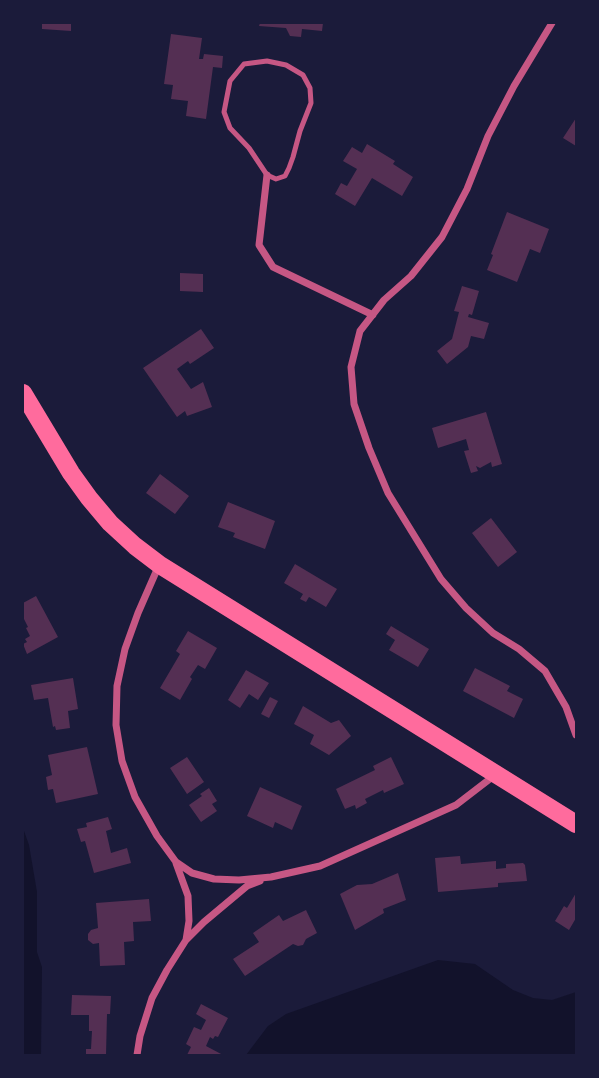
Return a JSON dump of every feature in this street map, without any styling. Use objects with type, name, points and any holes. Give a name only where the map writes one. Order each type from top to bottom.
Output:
[{"type":"highway","points":[[23,393],[89,498],[116,529],[160,565],[576,824]]},
{"type":"street","points":[[552,23],[488,136],[467,189],[442,237],[411,276],[384,300],[360,331],[351,367],[354,404],[369,448],[388,493],[440,579],[466,608],[494,633],[519,649],[545,671],[566,707],[576,735]]},
{"type":"street","points":[[267,175],[259,245],[273,267],[373,315]]},
{"type":"street","points":[[160,565],[125,649],[117,686],[116,726],[122,761],[135,797],[157,836],[176,862],[188,896],[189,921],[186,940]]},
{"type":"street","points":[[176,862],[192,873],[214,879],[239,880],[271,877],[320,866],[456,805],[496,774]]},
{"type":"street","points":[[137,1055],[152,998],[186,940],[247,886],[271,877]]},
{"type":"lane","points":[[267,61],[286,65],[303,75],[310,88],[311,103],[285,176],[276,179],[267,175],[249,148],[230,128],[224,112],[230,81],[244,64],[267,61]]},
{"type":"shaded area","points":[[23,828],[29,845],[37,892],[37,952],[42,967],[41,1055],[23,1055]]},
{"type":"shaded area","points":[[438,960],[475,964],[513,990],[533,998],[552,1000],[576,992],[576,1055],[246,1055],[268,1026],[286,1014]]},
{"type":"building","points":[[42,23],[71,23],[71,31],[42,29]]},
{"type":"building","points":[[260,23],[323,23],[322,31],[302,29],[301,37],[290,36],[286,28],[259,26]]},
{"type":"building","points":[[171,34],[202,38],[199,59],[203,59],[204,54],[223,56],[222,68],[213,67],[206,119],[186,116],[188,101],[171,99],[173,85],[164,84]]},
{"type":"building","points":[[576,118],[576,146],[563,138]]},
{"type":"building","points":[[367,144],[395,161],[393,164],[413,177],[402,196],[372,178],[355,206],[335,194],[341,183],[347,186],[357,169],[343,161],[352,147],[362,153]]},
{"type":"building","points":[[507,212],[549,229],[540,253],[530,249],[517,282],[487,270]]},
{"type":"building","points":[[180,273],[203,274],[203,292],[180,291]]},
{"type":"building","points":[[462,286],[479,291],[472,315],[469,314],[468,317],[489,323],[484,339],[471,336],[468,347],[447,364],[437,351],[452,339],[459,312],[454,311]]},
{"type":"building","points":[[201,329],[214,348],[177,369],[191,389],[203,382],[212,407],[187,416],[185,411],[177,417],[143,368]]},
{"type":"building","points":[[486,412],[502,464],[492,467],[491,462],[480,468],[476,466],[478,471],[471,473],[464,451],[469,450],[466,439],[438,448],[432,428]]},
{"type":"building","points":[[160,474],[189,496],[175,514],[146,493]]},
{"type":"building","points":[[228,502],[275,521],[265,549],[233,537],[235,533],[218,527]]},
{"type":"building","points":[[491,518],[517,552],[498,567],[472,533]]},
{"type":"building","points":[[295,564],[337,589],[326,607],[309,597],[306,602],[300,599],[303,594],[284,583]]},
{"type":"building","points":[[36,596],[58,637],[27,654],[23,644],[30,636],[23,617],[23,603]]},
{"type":"building","points":[[391,626],[429,649],[418,667],[389,650],[395,640],[386,634]]},
{"type":"building","points":[[188,631],[217,648],[205,669],[198,665],[180,700],[160,688],[180,654],[176,651]]},
{"type":"building","points":[[475,668],[510,686],[507,691],[523,699],[514,718],[463,691]]},
{"type":"building","points":[[246,670],[269,683],[258,700],[249,694],[240,708],[228,700]]},
{"type":"building","points":[[73,678],[78,709],[68,711],[70,728],[56,730],[55,726],[53,727],[48,698],[34,700],[31,685]]},
{"type":"building","points":[[270,697],[278,701],[269,718],[261,714]]},
{"type":"building","points":[[303,706],[331,723],[339,720],[351,736],[329,755],[310,744],[314,735],[294,724]]},
{"type":"building","points":[[87,747],[98,794],[56,803],[53,789],[48,790],[46,777],[52,775],[48,755]]},
{"type":"building","points":[[187,757],[204,782],[187,794],[170,768]]},
{"type":"building","points":[[391,757],[404,784],[365,799],[367,803],[356,809],[355,805],[345,809],[336,789],[375,770],[373,766]]},
{"type":"building","points":[[260,787],[302,806],[292,830],[275,822],[273,828],[247,816]]},
{"type":"building","points":[[209,788],[217,801],[212,804],[217,811],[201,822],[189,805]]},
{"type":"building","points":[[108,817],[112,829],[106,831],[111,853],[127,848],[131,863],[94,873],[85,841],[81,842],[77,829],[87,827],[86,823]]},
{"type":"building","points":[[460,856],[461,864],[496,861],[496,869],[506,868],[506,864],[523,863],[527,881],[498,883],[498,887],[438,892],[435,858]]},
{"type":"building","points":[[398,873],[406,900],[383,909],[384,913],[355,930],[340,894],[357,885],[372,884]]},
{"type":"building","points":[[576,893],[576,918],[569,930],[555,921]]},
{"type":"building","points":[[149,899],[151,921],[133,922],[134,941],[124,942],[125,965],[100,966],[99,943],[93,944],[88,940],[91,930],[98,928],[96,903]]},
{"type":"building","points":[[306,910],[317,933],[306,939],[303,945],[293,944],[245,976],[233,959],[259,942],[253,933],[279,915],[283,921]]},
{"type":"building","points":[[72,995],[111,996],[110,1014],[107,1014],[106,1055],[86,1055],[86,1049],[91,1049],[89,1015],[71,1015]]},
{"type":"building","points":[[201,1004],[228,1018],[218,1037],[210,1037],[206,1046],[223,1055],[187,1055],[191,1047],[186,1044],[194,1027],[201,1030],[206,1020],[196,1014]]}]
